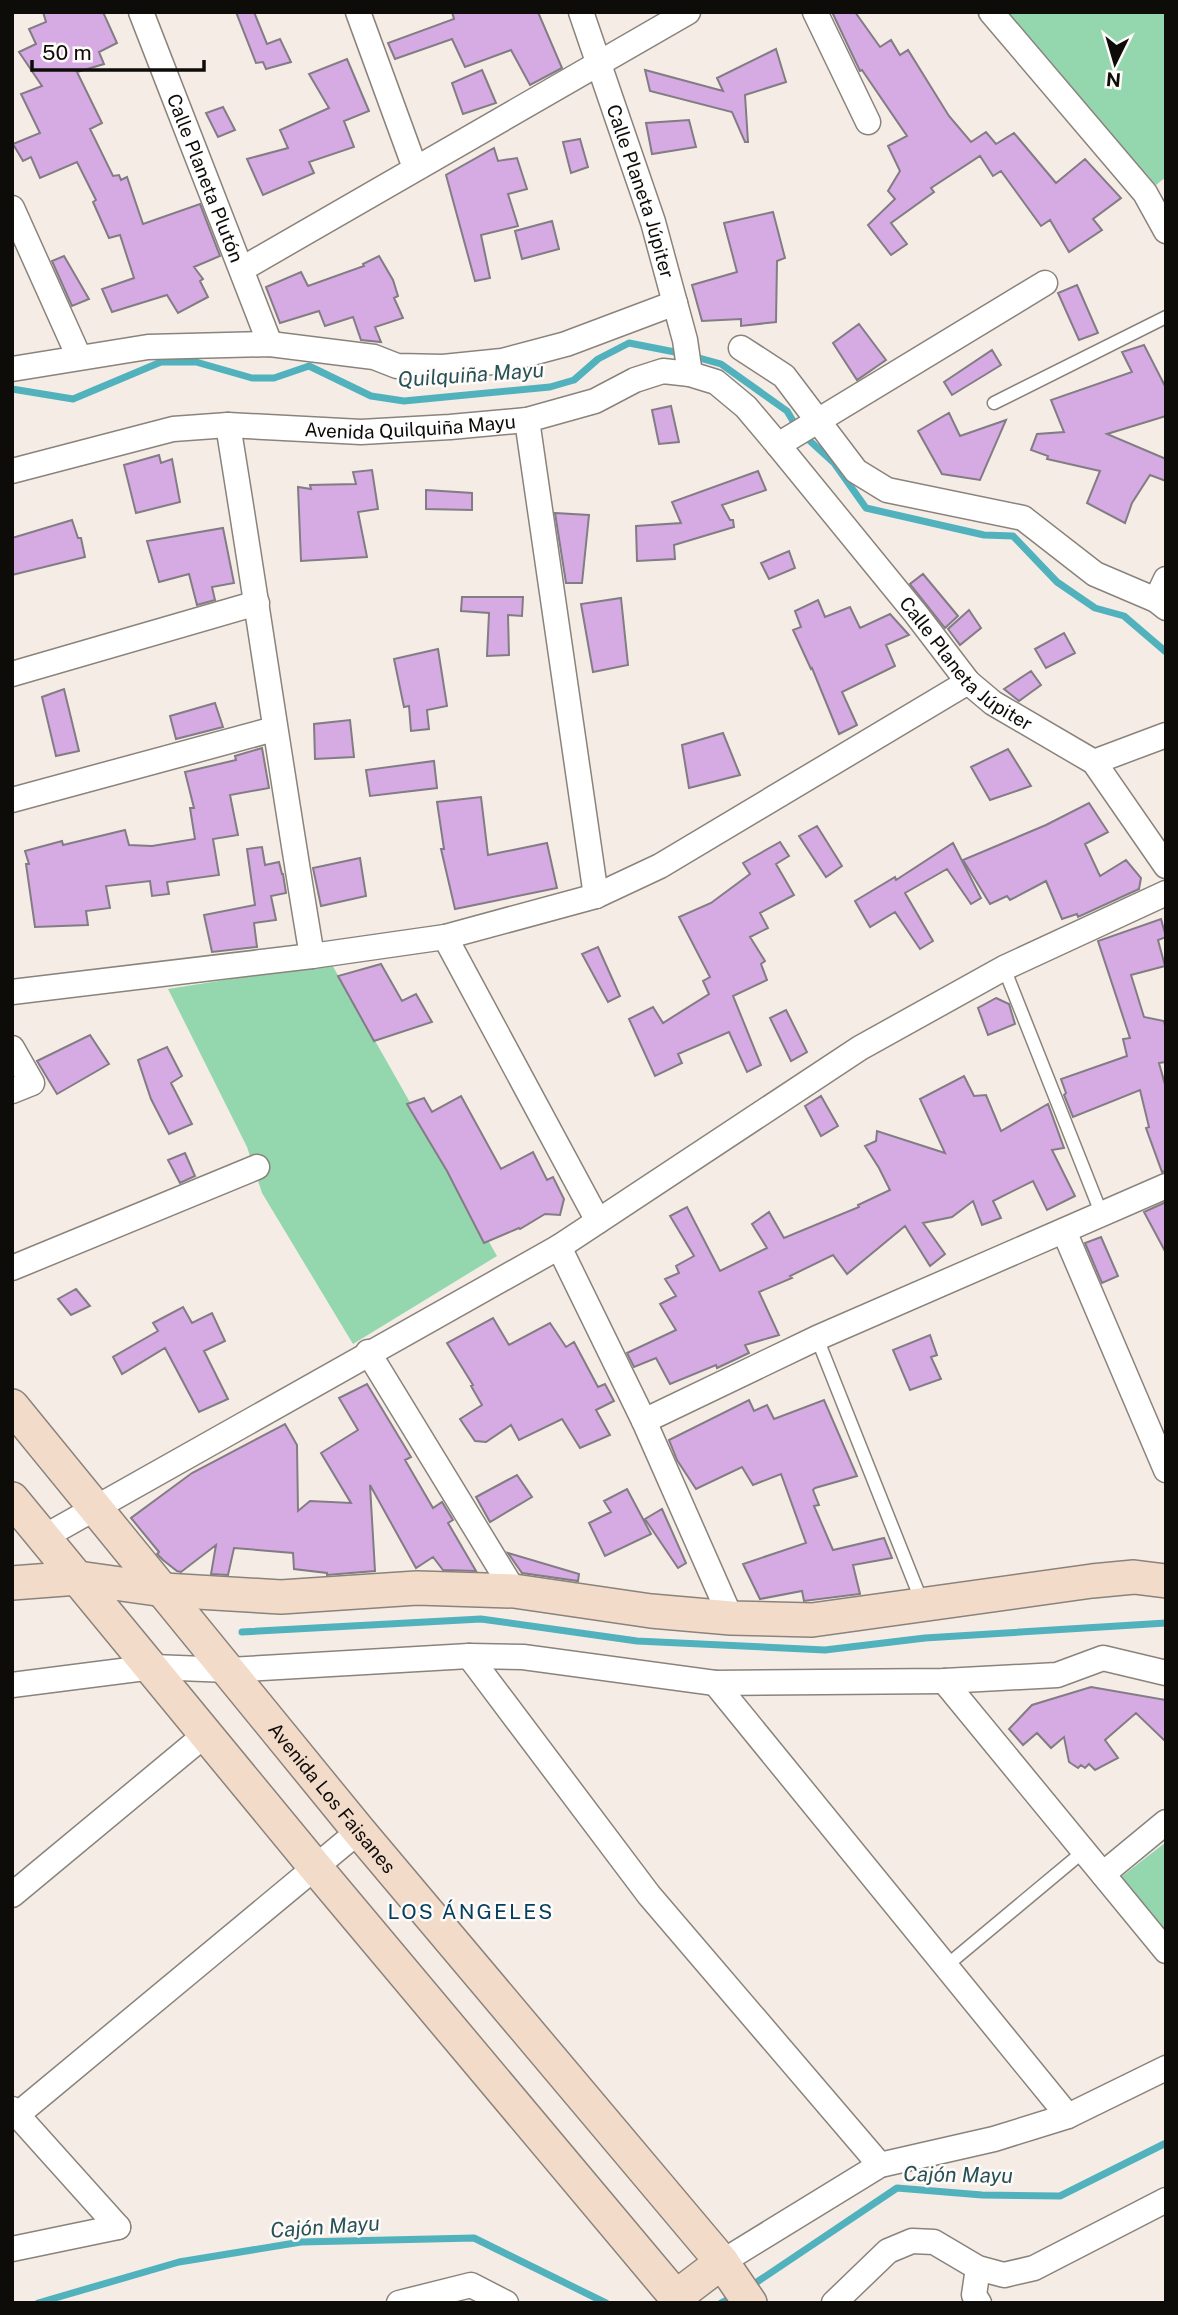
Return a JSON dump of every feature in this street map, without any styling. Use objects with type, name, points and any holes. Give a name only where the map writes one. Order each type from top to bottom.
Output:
[{"type":"street","name":"Calle Planeta Plutón","points":[[141,12],[270,344]]},
{"type":"street","points":[[358,12],[415,168]]},
{"type":"street","name":"Calle Planeta Júpiter","points":[[581,12],[653,222],[685,340],[690,374]]},
{"type":"street","points":[[242,269],[688,12]]},
{"type":"street","points":[[815,12],[868,122]]},
{"type":"street","points":[[991,12],[1145,193],[1166,231]]},
{"type":"street","points":[[12,208],[79,357]]},
{"type":"street","points":[[778,445],[1045,283]]},
{"type":"street","points":[[12,369],[148,347],[270,344],[374,357],[397,366],[443,367],[502,361],[565,344],[675,303]]},
{"type":"street","points":[[741,348],[784,376],[856,471],[887,490],[1023,518],[1095,574],[1162,596]]},
{"type":"street","name":"Avenida Quilquiña Mayu","points":[[12,471],[173,429],[228,425],[361,432],[527,420],[594,401],[635,380],[663,372],[690,374],[716,382],[746,407],[778,445]]},
{"type":"street","points":[[527,420],[596,896]]},
{"type":"street","points":[[228,425],[312,956]]},
{"type":"street","name":"Calle Planeta Júpiter","points":[[778,445],[968,682],[993,703],[1094,762],[1166,866]]},
{"type":"street","points":[[12,674],[257,604]]},
{"type":"street","points":[[12,992],[445,937],[596,896],[660,866],[968,682]]},
{"type":"street","points":[[12,800],[274,729]]},
{"type":"street","points":[[1094,762],[1166,735]]},
{"type":"street","points":[[44,1537],[368,1352],[559,1247],[860,1048],[1004,968],[1166,893]]},
{"type":"street","points":[[445,937],[598,1221]]},
{"type":"street","points":[[12,1048],[32,1083],[12,1091]]},
{"type":"street","points":[[12,1268],[257,1167]]},
{"type":"street","points":[[644,1421],[817,1338],[1166,1186]]},
{"type":"street","points":[[1064,1231],[1166,1470]]},
{"type":"street","points":[[559,1247],[644,1421],[731,1618]]},
{"type":"street","points":[[368,1352],[514,1591]]},
{"type":"street","name":"Avenida Los Faisanes","points":[[12,1406],[359,1830],[739,2287]]},
{"type":"street","points":[[12,1499],[316,1868],[679,2300],[739,2287],[880,2165],[994,2139],[1068,2116],[1166,2068]]},
{"type":"street","points":[[12,1583],[78,1578],[164,1590],[281,1597],[417,1588],[514,1591],[651,1611],[731,1618],[812,1620],[1102,1580],[1134,1577],[1166,1581]]},
{"type":"street","points":[[12,1685],[153,1667],[229,1670],[469,1656],[523,1657],[715,1683],[944,1681],[1057,1675],[1103,1658],[1166,1673]]},
{"type":"street","points":[[469,1656],[649,1895],[880,2165]]},
{"type":"street","points":[[944,1681],[1166,1951]]},
{"type":"street","points":[[715,1683],[1068,2116]]},
{"type":"street","points":[[12,1895],[206,1734]]},
{"type":"street","points":[[1103,1874],[1166,1822]]},
{"type":"street","points":[[12,2249],[118,2227],[14,2114],[359,1830]]},
{"type":"street","points":[[834,2303],[888,2251],[912,2241],[934,2242],[978,2268],[1004,2274],[1034,2268],[1166,2200]]},
{"type":"street","points":[[978,2268],[974,2295],[979,2303]]},
{"type":"street","points":[[400,2303],[471,2285],[506,2303]]},
{"type":"lane","points":[[994,403],[1166,317]]},
{"type":"lane","points":[[1004,968],[1102,1215]]},
{"type":"lane","points":[[817,1338],[923,1605]]},
{"type":"lane","points":[[946,1966],[1084,1851]]},
{"type":"green space","points":[[1004,12],[1166,12],[1166,177],[1156,185]]},
{"type":"green space","points":[[331,963],[497,1256],[353,1344],[262,1193],[247,1147],[168,989]]},
{"type":"green space","points":[[1166,1842],[1166,1931],[1121,1877]]},
{"type":"building","points":[[43,12],[103,12],[117,43],[99,52],[104,64],[77,72],[102,123],[90,129],[113,176],[119,175],[121,180],[127,177],[143,224],[200,204],[220,256],[194,267],[203,279],[200,281],[208,297],[178,313],[167,295],[112,312],[102,289],[134,278],[120,235],[109,238],[93,202],[96,200],[77,162],[40,178],[31,157],[23,161],[13,144],[40,133],[21,94],[42,86],[19,52],[36,44],[29,29],[46,22]]},
{"type":"building","points":[[236,12],[254,12],[267,44],[280,39],[291,62],[266,69],[263,62],[256,63]]},
{"type":"building","points":[[452,12],[538,12],[562,68],[530,85],[511,50],[465,67],[452,39],[395,59],[388,43],[454,19]]},
{"type":"building","points":[[832,12],[855,12],[880,47],[891,40],[900,55],[908,50],[949,116],[971,142],[986,132],[996,144],[1014,133],[1056,183],[1085,159],[1121,198],[1093,219],[1102,230],[1069,252],[1050,220],[1041,226],[1001,171],[993,176],[980,156],[931,188],[934,192],[891,223],[907,244],[891,255],[868,225],[895,199],[888,191],[900,171],[888,146],[907,136],[862,70],[860,71]]},
{"type":"building","points":[[776,49],[786,82],[745,95],[748,142],[745,142],[732,112],[650,91],[645,70],[723,91],[717,78]]},
{"type":"building","points":[[347,59],[369,111],[344,121],[354,147],[309,162],[314,173],[263,195],[247,159],[288,148],[280,130],[329,108],[309,74]]},
{"type":"building","points":[[482,70],[496,103],[463,114],[452,83]]},
{"type":"building","points":[[223,107],[235,130],[218,137],[206,113]]},
{"type":"building","points":[[689,120],[696,147],[652,154],[646,123]]},
{"type":"building","points":[[580,139],[588,167],[571,173],[563,142]]},
{"type":"building","points":[[494,148],[498,161],[517,158],[527,189],[508,194],[518,226],[481,235],[490,278],[475,281],[446,175]]},
{"type":"building","points":[[773,212],[785,258],[777,261],[776,322],[741,326],[741,319],[702,321],[692,285],[737,272],[724,223]]},
{"type":"building","points":[[552,221],[559,249],[522,259],[515,231]]},
{"type":"building","points":[[64,256],[89,299],[72,306],[52,261]]},
{"type":"building","points":[[379,256],[393,280],[398,296],[394,298],[403,318],[375,327],[381,342],[361,340],[353,317],[325,326],[319,311],[280,323],[266,287],[301,272],[308,286],[364,266],[363,264]]},
{"type":"building","points":[[1077,285],[1098,333],[1079,340],[1058,293]]},
{"type":"building","points":[[859,324],[886,360],[857,380],[833,343]]},
{"type":"building","points":[[1144,345],[1166,388],[1166,416],[1107,434],[1166,459],[1166,481],[1150,475],[1132,503],[1125,523],[1087,503],[1100,471],[1047,459],[1048,456],[1031,450],[1037,434],[1064,432],[1051,400],[1132,372],[1122,352]]},
{"type":"building","points":[[992,350],[1001,365],[952,395],[944,382]]},
{"type":"building","points":[[671,406],[679,442],[659,444],[652,410]]},
{"type":"building","points":[[949,413],[960,436],[1006,420],[980,480],[942,474],[918,431]]},
{"type":"building","points":[[159,455],[161,463],[172,459],[180,502],[136,513],[124,465]]},
{"type":"building","points":[[372,470],[378,509],[358,512],[367,557],[301,561],[298,487],[311,489],[310,485],[356,484],[353,472]]},
{"type":"building","points":[[758,471],[766,490],[722,505],[730,520],[733,520],[734,527],[674,545],[675,559],[637,561],[636,526],[681,523],[672,502]]},
{"type":"building","points":[[426,490],[472,493],[472,510],[426,509]]},
{"type":"building","points":[[555,513],[589,515],[582,583],[566,583]]},
{"type":"building","points":[[72,520],[78,538],[81,538],[85,557],[12,575],[12,538]]},
{"type":"building","points":[[223,528],[234,583],[212,587],[215,600],[197,605],[189,574],[159,582],[147,541]]},
{"type":"building","points":[[789,551],[795,568],[769,579],[761,563]]},
{"type":"building","points":[[923,574],[958,616],[945,628],[910,584]]},
{"type":"building","points":[[462,597],[523,597],[522,616],[508,615],[509,655],[487,656],[489,613],[461,611]]},
{"type":"building","points":[[621,598],[628,665],[593,672],[581,604]]},
{"type":"building","points":[[818,600],[825,617],[850,607],[860,628],[890,614],[909,635],[886,645],[895,666],[842,692],[857,725],[839,734],[793,630],[801,627],[795,611]]},
{"type":"building","points":[[969,610],[981,628],[960,645],[948,629]]},
{"type":"building","points":[[1064,633],[1075,653],[1046,668],[1035,649]]},
{"type":"building","points":[[438,649],[447,706],[427,710],[429,729],[411,731],[409,706],[404,707],[394,659]]},
{"type":"building","points":[[1031,671],[1041,685],[1019,701],[1004,689]]},
{"type":"building","points":[[64,689],[79,751],[56,756],[42,697]]},
{"type":"building","points":[[215,703],[223,727],[176,739],[170,716]]},
{"type":"building","points":[[350,720],[354,757],[315,759],[314,724]]},
{"type":"building","points":[[723,733],[740,775],[689,788],[682,745]]},
{"type":"building","points":[[262,748],[269,788],[230,795],[238,835],[213,839],[219,875],[167,882],[169,894],[152,896],[150,881],[106,886],[110,908],[86,911],[88,925],[35,927],[26,864],[29,864],[25,851],[62,841],[63,845],[125,830],[129,845],[152,846],[195,839],[190,808],[194,808],[185,772],[236,760],[235,756]]},
{"type":"building","points":[[1008,749],[1031,786],[990,800],[971,767]]},
{"type":"building","points":[[434,761],[437,788],[370,796],[366,770]]},
{"type":"building","points":[[481,797],[488,855],[547,843],[557,888],[455,909],[441,849],[444,849],[437,802]]},
{"type":"building","points":[[1089,803],[1108,832],[1085,844],[1100,876],[1126,860],[1141,878],[1139,889],[1078,917],[1077,914],[1062,919],[1046,881],[1010,900],[1007,896],[990,904],[963,860],[1046,825]]},
{"type":"building","points":[[817,826],[842,866],[826,877],[799,836]]},
{"type":"building","points":[[780,842],[789,856],[776,864],[794,895],[760,913],[768,928],[750,937],[765,961],[761,964],[767,980],[733,996],[761,1065],[747,1072],[729,1032],[678,1054],[682,1063],[655,1076],[629,1019],[653,1007],[663,1023],[709,994],[703,981],[710,977],[679,917],[711,903],[750,874],[743,863]]},
{"type":"building","points":[[953,843],[981,898],[971,904],[947,869],[905,893],[933,941],[920,949],[895,912],[870,927],[855,901],[895,877],[896,880]]},
{"type":"building","points":[[262,847],[265,865],[279,862],[283,874],[286,893],[271,896],[276,920],[254,923],[257,947],[212,952],[204,915],[255,905],[247,849]]},
{"type":"building","points":[[360,858],[366,896],[321,906],[313,868]]},
{"type":"building","points":[[1161,919],[1166,937],[1158,940],[1165,966],[1131,975],[1144,1017],[1164,1021],[1166,1031],[1166,1062],[1159,1063],[1166,1088],[1166,1171],[1162,1172],[1146,1128],[1149,1127],[1140,1090],[1073,1117],[1061,1079],[1127,1056],[1123,1039],[1130,1038],[1098,941]]},
{"type":"building","points":[[598,947],[620,996],[608,1002],[582,954]]},
{"type":"building","points":[[381,964],[402,1001],[416,994],[432,1022],[374,1041],[338,976]]},
{"type":"building","points":[[996,998],[1009,1004],[1015,1024],[988,1035],[978,1008]]},
{"type":"building","points":[[786,1010],[807,1052],[791,1061],[770,1018]]},
{"type":"building","points":[[90,1035],[109,1064],[57,1094],[37,1061]]},
{"type":"building","points":[[167,1047],[182,1076],[171,1083],[192,1124],[169,1134],[151,1099],[138,1060]]},
{"type":"building","points":[[964,1076],[974,1096],[986,1095],[1001,1131],[1048,1104],[1064,1148],[1052,1150],[1075,1196],[1047,1210],[1033,1181],[993,1201],[1001,1218],[982,1225],[973,1201],[952,1217],[923,1223],[945,1254],[930,1266],[905,1226],[847,1274],[833,1255],[790,1276],[792,1278],[759,1292],[779,1335],[745,1345],[749,1353],[717,1368],[716,1365],[670,1384],[656,1358],[634,1367],[627,1353],[676,1330],[660,1304],[676,1296],[665,1279],[679,1273],[676,1266],[694,1256],[670,1216],[687,1207],[720,1271],[767,1248],[752,1224],[769,1212],[784,1238],[859,1207],[858,1205],[890,1190],[865,1146],[876,1141],[877,1131],[945,1153],[920,1099]]},
{"type":"building","points":[[461,1096],[501,1169],[533,1152],[547,1180],[553,1177],[564,1199],[560,1215],[545,1214],[520,1229],[484,1243],[447,1171],[407,1104],[424,1098],[432,1112]]},
{"type":"building","points":[[821,1096],[838,1126],[821,1136],[805,1106]]},
{"type":"building","points":[[185,1153],[195,1176],[180,1183],[168,1160]]},
{"type":"building","points":[[1166,1202],[1166,1253],[1144,1212]]},
{"type":"building","points":[[1101,1237],[1118,1276],[1102,1283],[1085,1243]]},
{"type":"building","points":[[76,1289],[90,1306],[71,1315],[58,1299]]},
{"type":"building","points":[[183,1307],[192,1323],[212,1313],[225,1341],[204,1351],[228,1399],[199,1412],[165,1348],[122,1374],[113,1357],[158,1331],[153,1323]]},
{"type":"building","points":[[493,1318],[509,1345],[550,1323],[566,1347],[574,1342],[598,1387],[605,1384],[614,1401],[596,1410],[610,1435],[580,1448],[562,1419],[519,1440],[511,1425],[486,1442],[475,1441],[460,1419],[482,1405],[447,1343]]},
{"type":"building","points":[[930,1335],[937,1355],[931,1357],[941,1379],[910,1390],[893,1350]]},
{"type":"building","points":[[367,1384],[411,1457],[405,1460],[433,1508],[442,1502],[453,1520],[448,1523],[476,1571],[443,1570],[433,1557],[416,1568],[370,1485],[375,1571],[327,1575],[294,1569],[293,1553],[234,1548],[228,1575],[211,1574],[216,1545],[181,1572],[157,1554],[159,1552],[131,1518],[192,1473],[285,1424],[297,1445],[298,1511],[310,1501],[351,1503],[321,1453],[358,1430],[339,1398]]},
{"type":"building","points":[[749,1400],[754,1411],[767,1405],[774,1419],[824,1400],[857,1476],[815,1488],[813,1490],[819,1505],[814,1506],[833,1550],[884,1538],[892,1558],[853,1565],[860,1594],[804,1601],[802,1591],[760,1599],[743,1564],[806,1543],[781,1474],[753,1485],[742,1467],[696,1489],[677,1460],[669,1440]]},
{"type":"building","points":[[517,1475],[532,1497],[490,1522],[476,1497]]},
{"type":"building","points":[[627,1489],[651,1534],[605,1556],[589,1523],[611,1512],[604,1501]]},
{"type":"building","points":[[662,1509],[686,1563],[678,1568],[645,1519]]},
{"type":"building","points":[[508,1553],[579,1574],[578,1581],[522,1573]]},
{"type":"building","points":[[1091,1687],[1166,1700],[1166,1742],[1136,1713],[1105,1740],[1118,1758],[1095,1770],[1089,1764],[1085,1768],[1081,1765],[1078,1768],[1069,1762],[1064,1737],[1051,1748],[1037,1733],[1023,1745],[1009,1729],[1032,1705]]},
{"type":"waterway","name":"Quilquiña Mayu","points":[[12,389],[73,399],[161,362],[196,362],[252,378],[274,378],[309,366],[371,396],[404,401],[550,387],[574,380],[598,359],[629,343],[680,353]]},
{"type":"waterway","name":"Quilquiña Mayu","points":[[692,356],[721,364],[787,411],[799,431],[834,463],[866,508],[984,535],[1013,536],[1057,582],[1095,608],[1124,616],[1166,652]]},
{"type":"waterway","points":[[242,1632],[481,1619],[637,1641],[825,1650],[925,1638],[1166,1623]]},
{"type":"waterway","name":"Cajón Mayu","points":[[751,2286],[897,2188],[982,2195],[1060,2196],[1166,2143]]},
{"type":"waterway","name":"Cajón Mayu","points":[[38,2303],[179,2262],[301,2242],[474,2238],[606,2303]]},
{"type":"waterway","name":"Cajón Mayu","points":[[721,2303],[734,2296]]},
{"type":"district","name":"LOS ÁNGELES","points":[[471,1912]]}]
